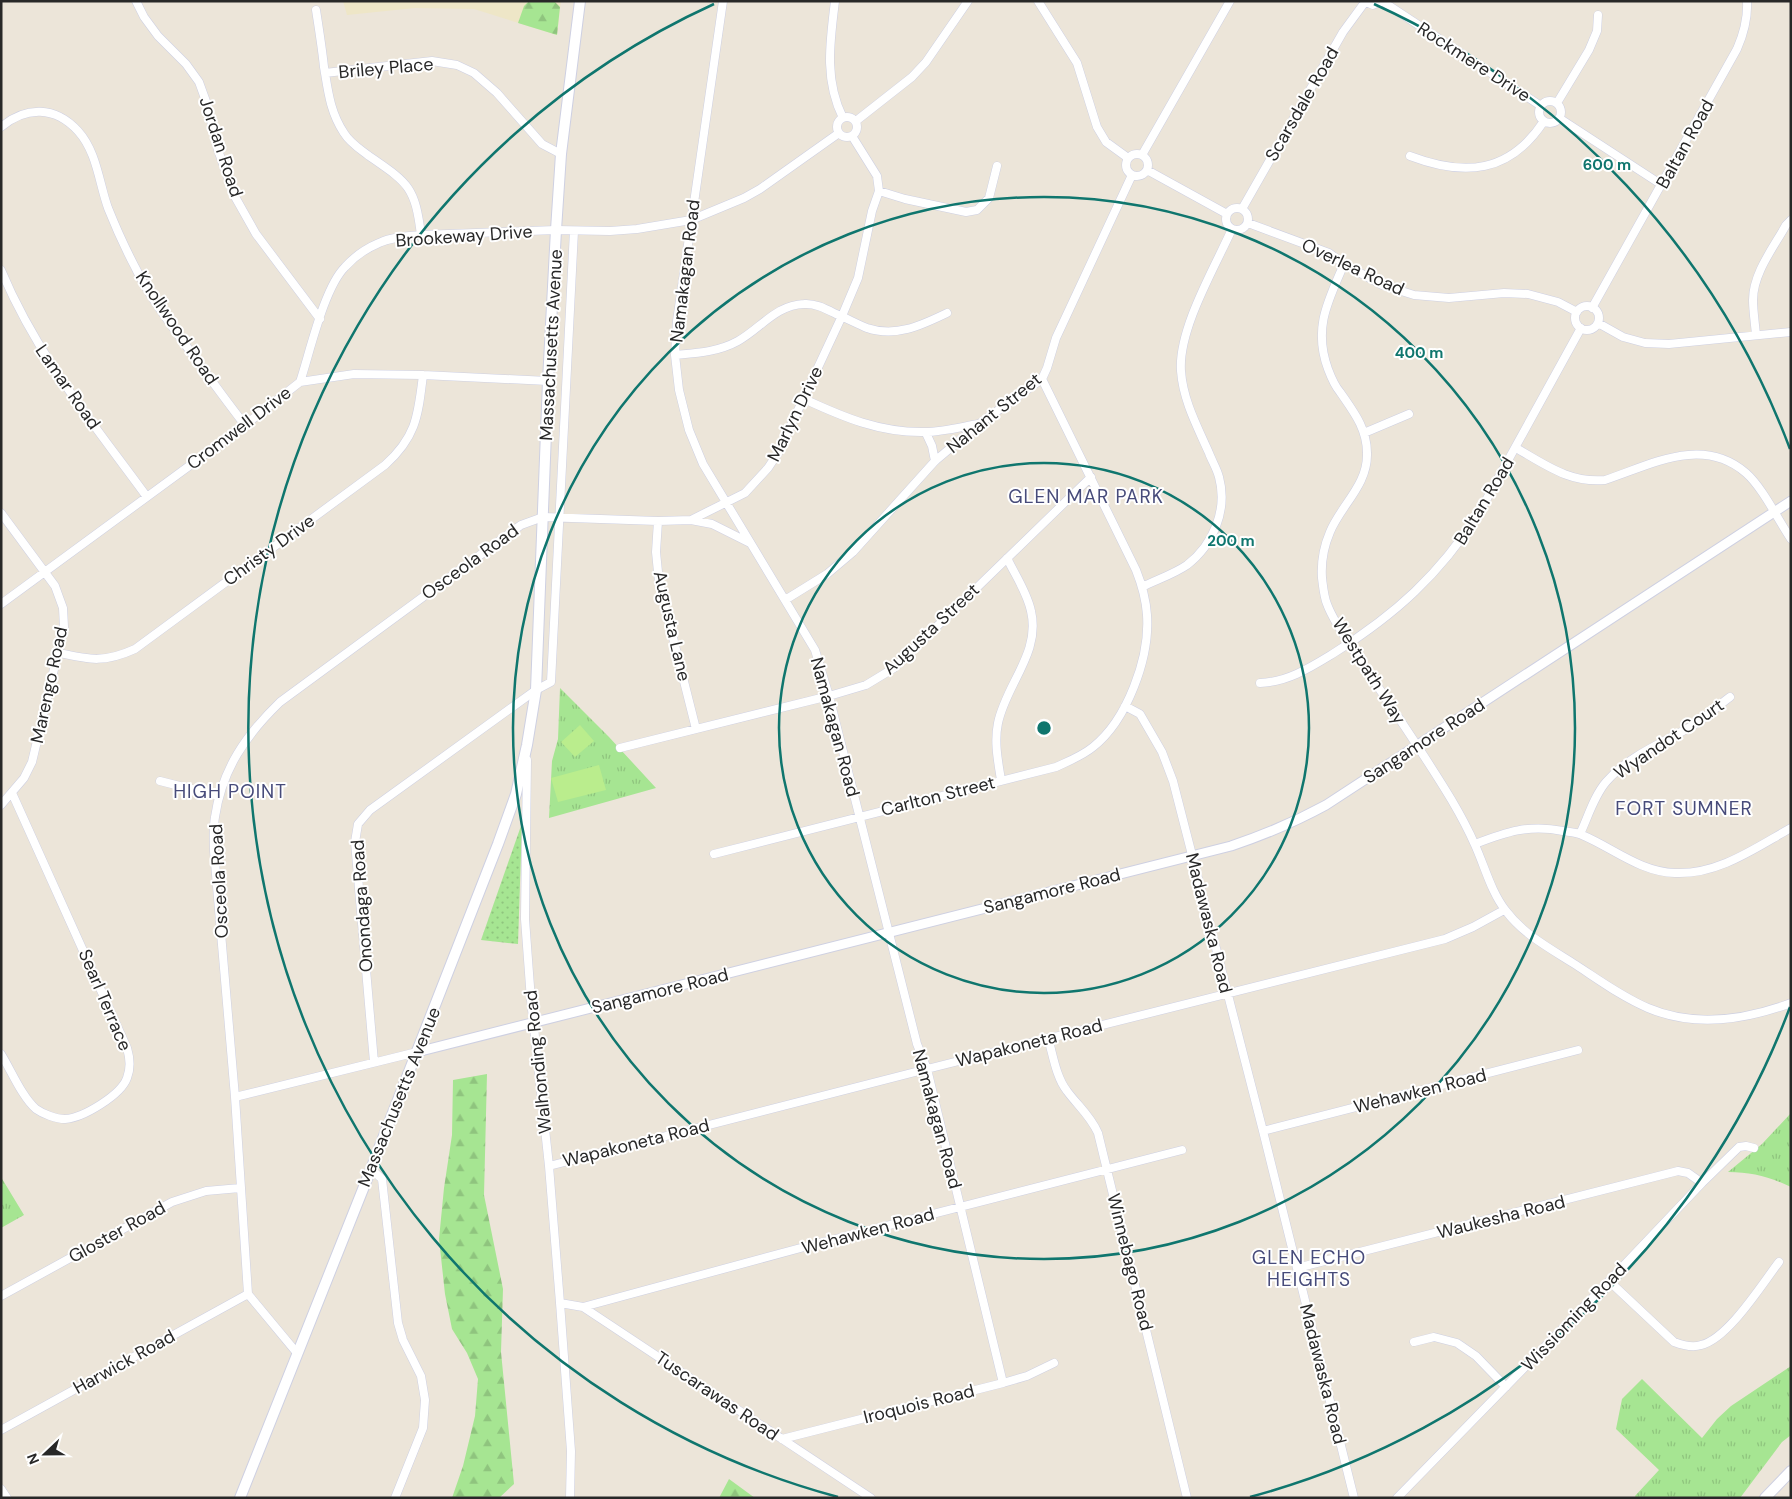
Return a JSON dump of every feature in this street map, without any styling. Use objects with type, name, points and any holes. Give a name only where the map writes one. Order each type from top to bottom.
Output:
[{"type":"main road","name":"Massachusetts Avenue","points":[[240,1498],[417,1052],[513,802],[527,746],[536,690],[548,381],[561,154],[580,1]]},
{"type":"main road","points":[[1766,1498],[1791,1471]]},
{"type":"street","name":"Jordan Road","points":[[136,1],[144,17],[158,36],[186,64],[199,82],[207,104],[218,150],[234,195],[256,234],[320,319]]},
{"type":"street","name":"Namakagan Road","points":[[723,1],[677,320],[675,354],[679,390],[689,430],[703,464],[815,650],[829,696],[918,1044],[927,1068],[1003,1383]]},
{"type":"street","points":[[835,1],[829,65],[836,104],[843,118]]},
{"type":"street","points":[[856,121],[900,89],[912,77],[926,62],[968,1]]},
{"type":"street","points":[[1038,1],[1077,64],[1097,127],[1106,142],[1128,158]]},
{"type":"street","points":[[1142,155],[1230,1]]},
{"type":"street","points":[[1364,2],[1373,5],[1381,1]]},
{"type":"street","name":"Rockmere Drive","points":[[1381,1],[1541,106]]},
{"type":"street","name":"Baltan Road","points":[[1592,308],[1737,49],[1744,31],[1748,12],[1747,1]]},
{"type":"street","name":"Scarsdale Road","points":[[1242,209],[1343,32],[1364,2]]},
{"type":"street","points":[[316,10],[329,102],[334,117],[344,134],[356,147],[406,184],[418,209],[421,235]]},
{"type":"street","points":[[1557,103],[1589,50],[1597,31],[1598,14]]},
{"type":"street","name":"Briley Place","points":[[325,73],[432,61],[457,65],[474,74],[497,93],[542,144],[561,154]]},
{"type":"street","points":[[1550,101],[1557,103],[1561,108],[1559,118],[1554,122],[1544,121],[1539,112],[1541,106],[1550,101]]},
{"type":"street","name":"Knollwood Road","points":[[1,127],[10,120],[27,112],[46,112],[62,118],[78,130],[89,146],[108,208],[135,268],[159,308],[244,425]]},
{"type":"street","points":[[848,117],[856,121],[857,131],[852,136],[844,136],[839,132],[838,123],[843,118],[848,117]]},
{"type":"street","points":[[1559,118],[1662,185]]},
{"type":"street","points":[[1410,156],[1431,164],[1454,168],[1494,164],[1511,156],[1525,146],[1544,121]]},
{"type":"street","name":"Brookeway Drive","points":[[300,382],[333,285],[351,261],[381,242],[421,235],[637,229],[691,220],[744,198],[760,189],[839,132]]},
{"type":"street","points":[[852,136],[877,176],[879,191],[905,199],[966,212],[977,210],[989,198],[997,166]]},
{"type":"street","points":[[1136,154],[1142,155],[1148,163],[1147,170],[1142,175],[1132,175],[1126,168],[1128,158],[1136,154]]},
{"type":"street","points":[[1147,170],[1227,214]]},
{"type":"street","name":"Nahant Street","points":[[785,600],[827,574],[853,552],[935,460],[1042,378],[1056,338],[1132,175]]},
{"type":"street","name":"Marlyn Drive","points":[[544,517],[658,521],[691,520],[745,493],[768,468],[778,453],[842,316],[858,278],[872,211],[879,191]]},
{"type":"street","points":[[1235,208],[1242,209],[1248,216],[1248,223],[1243,228],[1232,229],[1227,224],[1227,214],[1235,208]]},
{"type":"street","points":[[1756,335],[1753,298],[1755,284],[1786,224],[1791,220]]},
{"type":"street","name":"Overlea Road","points":[[1248,223],[1329,253],[1344,264],[1382,285],[1414,294],[1449,298],[1504,293],[1528,294],[1558,302],[1578,312]]},
{"type":"street","points":[[1142,587],[1186,565],[1203,549],[1219,518],[1222,498],[1219,477],[1186,403],[1181,370],[1182,349],[1189,323],[1232,229]]},
{"type":"street","name":"Massachusetts Avenue","points":[[536,690],[551,682],[561,518],[574,230]]},
{"type":"street","name":"Westpath Way","points":[[1344,264],[1324,310],[1321,336],[1323,353],[1334,385],[1357,416],[1364,433],[1367,453],[1365,472],[1358,488],[1331,531],[1323,556],[1322,578],[1327,604],[1349,643],[1457,808],[1504,910],[1538,942],[1621,994],[1649,1009],[1677,1016],[1707,1020],[1736,1019],[1764,1013],[1791,1003]]},
{"type":"street","name":"Lamar Road","points":[[1,270],[15,303],[59,377],[147,497]]},
{"type":"street","points":[[675,354],[706,352],[726,346],[739,340],[785,307],[803,304],[815,305],[869,328],[893,332],[914,328],[948,313]]},
{"type":"street","points":[[1582,308],[1592,308],[1599,316],[1596,327],[1589,330],[1581,328],[1576,319],[1578,312],[1582,308]]},
{"type":"street","points":[[1598,323],[1623,337],[1644,343],[1668,344],[1791,332]]},
{"type":"street","name":"Baltan Road","points":[[1260,683],[1271,683],[1301,673],[1349,643],[1391,614],[1438,570],[1460,543],[1479,513],[1581,328]]},
{"type":"street","name":"Cromwell Drive","points":[[1,604],[300,382],[354,374],[548,381]]},
{"type":"street","name":"Christy Drive","points":[[59,653],[99,660],[119,656],[135,648],[385,465],[406,442],[417,420],[423,375]]},
{"type":"street","points":[[1042,378],[1136,570],[1142,587],[1147,615],[1146,646],[1139,672],[1125,706]]},
{"type":"street","points":[[804,399],[850,420],[870,426],[926,432],[980,424]]},
{"type":"street","points":[[1364,433],[1409,414]]},
{"type":"street","points":[[926,432],[935,460]]},
{"type":"street","points":[[1516,448],[1562,474],[1576,479],[1594,481],[1605,480],[1680,455],[1696,453],[1713,456],[1731,463],[1746,474],[1758,487],[1791,539]]},
{"type":"street","name":"Augusta Street","points":[[620,748],[829,696],[866,684],[894,668],[1091,477]]},
{"type":"street","name":"Sangamore Road","points":[[234,1096],[534,1023],[1231,846],[1272,832],[1294,823],[1326,805],[1791,501]]},
{"type":"street","name":"Marengo Road","points":[[1,514],[55,586],[63,608],[64,627],[32,762],[24,778],[1,805]]},
{"type":"street","name":"Osceola Road","points":[[248,1294],[214,851],[214,819],[219,796],[227,774],[240,747],[259,722],[280,702],[521,525],[544,517]]},
{"type":"street","points":[[691,520],[712,524],[751,543]]},
{"type":"street","name":"Augusta Lane","points":[[658,521],[656,552],[659,582],[696,730]]},
{"type":"street","points":[[1001,780],[996,748],[998,724],[1003,707],[1029,652],[1033,628],[1032,611],[1007,558]]},
{"type":"street","name":"Onondaga Road","points":[[374,1062],[356,842],[358,824],[370,810],[536,690]]},
{"type":"street","name":"Wyandot Court","points":[[1580,834],[1596,798],[1605,783],[1617,771],[1632,759],[1697,722],[1730,697]]},
{"type":"street","name":"Carlton Street","points":[[714,854],[1056,767],[1080,756],[1094,746],[1110,731],[1125,706]]},
{"type":"street","name":"Madawaska Road","points":[[1125,706],[1140,714],[1162,752],[1173,781],[1263,1131],[1354,1498]]},
{"type":"street","name":"Walhonding Road","points":[[527,746],[525,919],[549,1166],[560,1304],[571,1451],[570,1498]]},
{"type":"street","points":[[160,781],[219,796]]},
{"type":"street","name":"Searl Terrace","points":[[1,1054],[28,1099],[37,1109],[55,1118],[66,1119],[84,1113],[110,1099],[122,1087],[128,1077],[130,1059],[127,1048],[12,793]]},
{"type":"street","points":[[1475,844],[1503,833],[1546,827],[1580,834],[1650,869],[1675,873],[1700,872],[1732,860],[1791,828]]},
{"type":"street","name":"Wapakoneta Road","points":[[549,1166],[927,1068],[1445,939],[1473,927],[1504,910]]},
{"type":"street","name":"Winnebago Road","points":[[1048,1038],[1061,1082],[1092,1120],[1098,1133],[1187,1498]]},
{"type":"street","name":"Wehawken Road","points":[[1263,1131],[1578,1050]]},
{"type":"street","name":"Wissioming Road","points":[[1397,1498],[1702,1183],[1739,1148],[1746,1146],[1754,1148]]},
{"type":"street","name":"Wehawken Road","points":[[583,1307],[960,1206],[1182,1150]]},
{"type":"street","points":[[371,1169],[382,1179],[398,1323],[403,1340],[421,1376],[425,1400],[423,1428],[395,1498]]},
{"type":"street","name":"Waukesha Road","points":[[1297,1268],[1678,1172],[1688,1173],[1702,1183]]},
{"type":"street","name":"Gloster Road","points":[[1,1296],[172,1202],[206,1191],[240,1188]]},
{"type":"street","points":[[1609,1281],[1674,1342],[1683,1345],[1699,1346],[1712,1341],[1727,1329],[1779,1262]]},
{"type":"street","points":[[248,1294],[297,1353]]},
{"type":"street","name":"Harwick Road","points":[[1,1430],[248,1294]]},
{"type":"street","name":"Tuscarawas Road","points":[[560,1304],[583,1307],[870,1498]]},
{"type":"street","points":[[1414,1342],[1434,1337],[1457,1343],[1476,1356],[1506,1387]]},
{"type":"street","name":"Iroquois Road","points":[[782,1438],[1003,1383],[1027,1376],[1054,1363]]},
{"type":"street","points":[[1,1489],[6,1498]]},
{"type":"shaded area","points":[[343,1],[561,1],[557,35],[474,9],[415,8],[347,15]]},
{"type":"green space","points":[[529,1],[554,1],[560,7],[557,35],[518,23],[524,6]]},
{"type":"green space","points":[[560,688],[656,788],[549,818],[552,761],[558,739]]},
{"type":"green space","points":[[580,725],[594,741],[575,757],[561,742]]},
{"type":"green space","points":[[599,765],[606,790],[558,802],[551,778]]},
{"type":"green space","points":[[522,823],[518,944],[481,940]]},
{"type":"green space","points":[[487,1074],[484,1195],[503,1289],[501,1352],[514,1484],[499,1498],[452,1498],[463,1466],[475,1416],[478,1379],[467,1353],[452,1329],[445,1294],[439,1239],[452,1135],[453,1080]]},
{"type":"green space","points":[[1791,1113],[1791,1187],[1761,1176],[1728,1172],[1762,1144]]},
{"type":"green space","points":[[1,1177],[24,1215],[1,1228]]},
{"type":"green space","points":[[1791,1366],[1791,1435],[1782,1442],[1740,1498],[1636,1498],[1635,1496],[1659,1470],[1616,1429],[1622,1399],[1642,1379],[1702,1438],[1717,1419],[1731,1406]]},
{"type":"green space","points":[[729,1479],[755,1498],[719,1498]]},
{"type":"district","name":"GLEN MAR PARK","points":[[1086,496]]},
{"type":"district","name":"HIGH POINT","points":[[230,791]]},
{"type":"district","name":"FORT SUMNER","points":[[1684,808]]},
{"type":"district","name":"GLEN ECHO HEIGHTS","points":[[1309,1268]]}]
